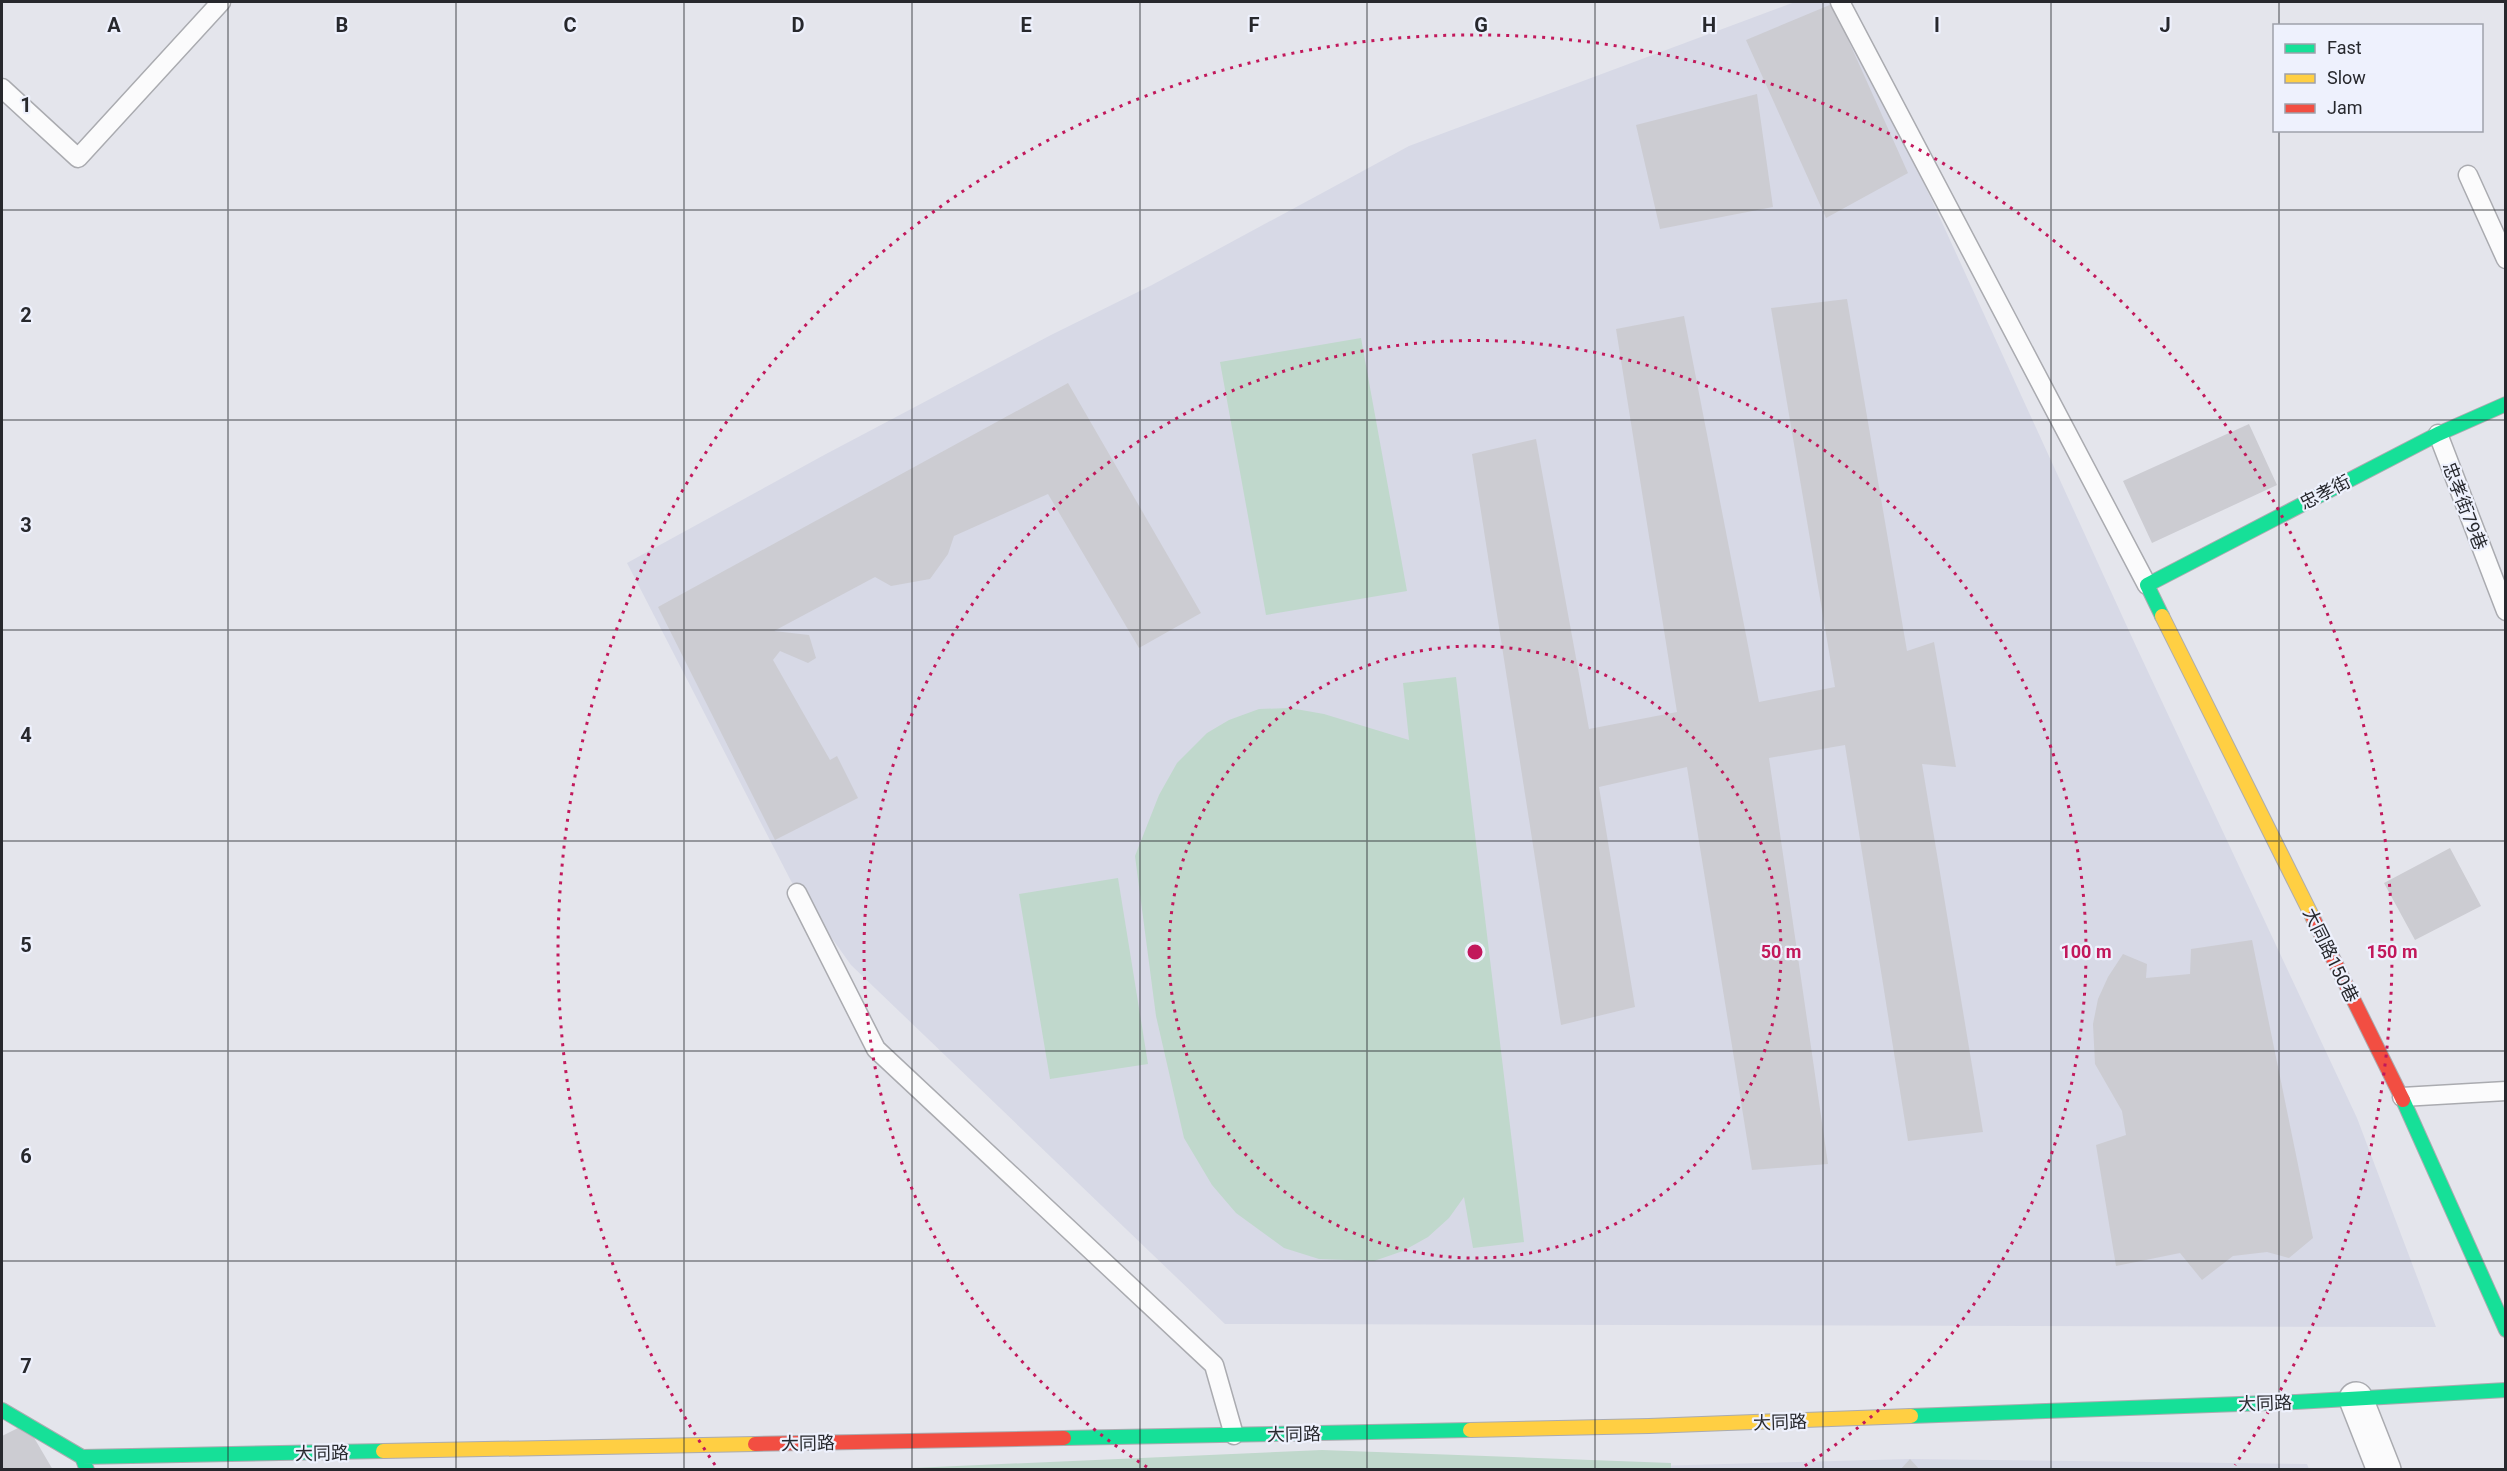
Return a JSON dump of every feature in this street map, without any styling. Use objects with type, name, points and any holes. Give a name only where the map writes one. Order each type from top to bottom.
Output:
[{"type":"street","name":"忠孝街","points":[[2147,585],[2438,434],[2505,404]]},
{"type":"street","name":"大同路150巷","points":[[2147,585],[2402,1097],[2505,1330]]},
{"type":"street","name":"大同路","points":[[84,1463],[1710,1425],[2356,1399],[2505,1390]]},
{"type":"street","points":[[2356,1399],[2384,1470]]},
{"type":"street","points":[[2,1410],[84,1463]]},
{"type":"lane","points":[[2,88],[78,158],[221,2]]},
{"type":"lane","points":[[1840,2],[2147,585]]},
{"type":"lane","points":[[2468,175],[2505,259]]},
{"type":"lane","name":"忠孝街79巷","points":[[2438,434],[2505,611]]},
{"type":"lane","points":[[796,893],[876,1048],[1214,1365],[1234,1435]]},
{"type":"lane","points":[[2402,1097],[2505,1091]]},
{"type":"shaded area","points":[[1795,2],[1841,2],[2135,644],[2357,1118],[2436,1327],[1225,1324],[851,965],[791,881],[627,563],[826,454],[1051,335],[1152,285],[1409,146]]},
{"type":"shaded area","points":[[1910,1459],[2307,1464],[2309,1469],[1502,1470]]},
{"type":"green space","points":[[1361,338],[1407,591],[1266,615],[1220,362]]},
{"type":"green space","points":[[1456,677],[1524,1242],[1473,1248],[1464,1197],[1449,1218],[1428,1237],[1403,1251],[1374,1261],[1319,1259],[1284,1248],[1236,1213],[1212,1185],[1184,1138],[1156,1016],[1135,856],[1159,795],[1177,763],[1207,733],[1229,720],[1259,709],[1290,708],[1324,714],[1409,740],[1403,683]]},
{"type":"green space","points":[[1118,878],[1148,1064],[1050,1079],[1019,894]]},
{"type":"green space","points":[[1322,1450],[1671,1463],[1671,1469],[890,1469]]},
{"type":"building","points":[[1832,4],[1908,173],[1826,218],[1746,40]]},
{"type":"building","points":[[1757,94],[1773,207],[1660,229],[1636,125]]},
{"type":"building","points":[[1847,299],[1907,651],[1934,642],[1956,767],[1922,764],[1983,1132],[1908,1141],[1845,745],[1769,758],[1828,1164],[1752,1170],[1687,767],[1599,787],[1635,1007],[1561,1025],[1472,454],[1536,439],[1589,729],[1677,712],[1616,329],[1684,316],[1759,702],[1835,687],[1771,308]]},
{"type":"building","points":[[1068,383],[1201,613],[1139,648],[1048,494],[954,536],[948,554],[930,579],[891,586],[875,577],[774,631],[809,635],[816,658],[808,663],[780,651],[773,660],[830,760],[837,756],[858,798],[775,840],[658,607]]},
{"type":"building","points":[[2249,424],[2277,485],[2152,543],[2123,481]]},
{"type":"building","points":[[2450,848],[2481,906],[2415,940],[2384,883]]},
{"type":"building","points":[[2252,940],[2313,1238],[2289,1258],[2267,1252],[2233,1256],[2202,1280],[2180,1253],[2116,1266],[2096,1145],[2126,1135],[2122,1111],[2095,1064],[2093,1024],[2098,999],[2108,977],[2123,954],[2147,964],[2146,978],[2190,974],[2191,949]]},
{"type":"building","points":[[26,1424],[53,1470],[2,1470],[2,1436]]},
{"type":"building","points":[[1910,1459],[1920,1470],[1900,1470]]},
{"type":"traffic: fast","points":[[2162,616],[2147,585],[2438,434],[2506,404]]},
{"type":"traffic: fast","points":[[2403,1100],[2506,1330]]},
{"type":"traffic: fast","points":[[1911,1416],[2296,1402],[2506,1390]]},
{"type":"traffic: fast","points":[[2,1410],[82,1457],[87,1470]]},
{"type":"traffic: fast","points":[[1064,1438],[1470,1430]]},
{"type":"traffic: fast","points":[[82,1457],[383,1451]]},
{"type":"traffic: slow","points":[[2162,616],[2313,918]]},
{"type":"traffic: slow","points":[[1470,1430],[1911,1416]]},
{"type":"traffic: slow","points":[[383,1451],[755,1444]]},
{"type":"traffic: jam","points":[[2313,918],[2403,1100]]},
{"type":"traffic: jam","points":[[755,1444],[1064,1438]]}]
